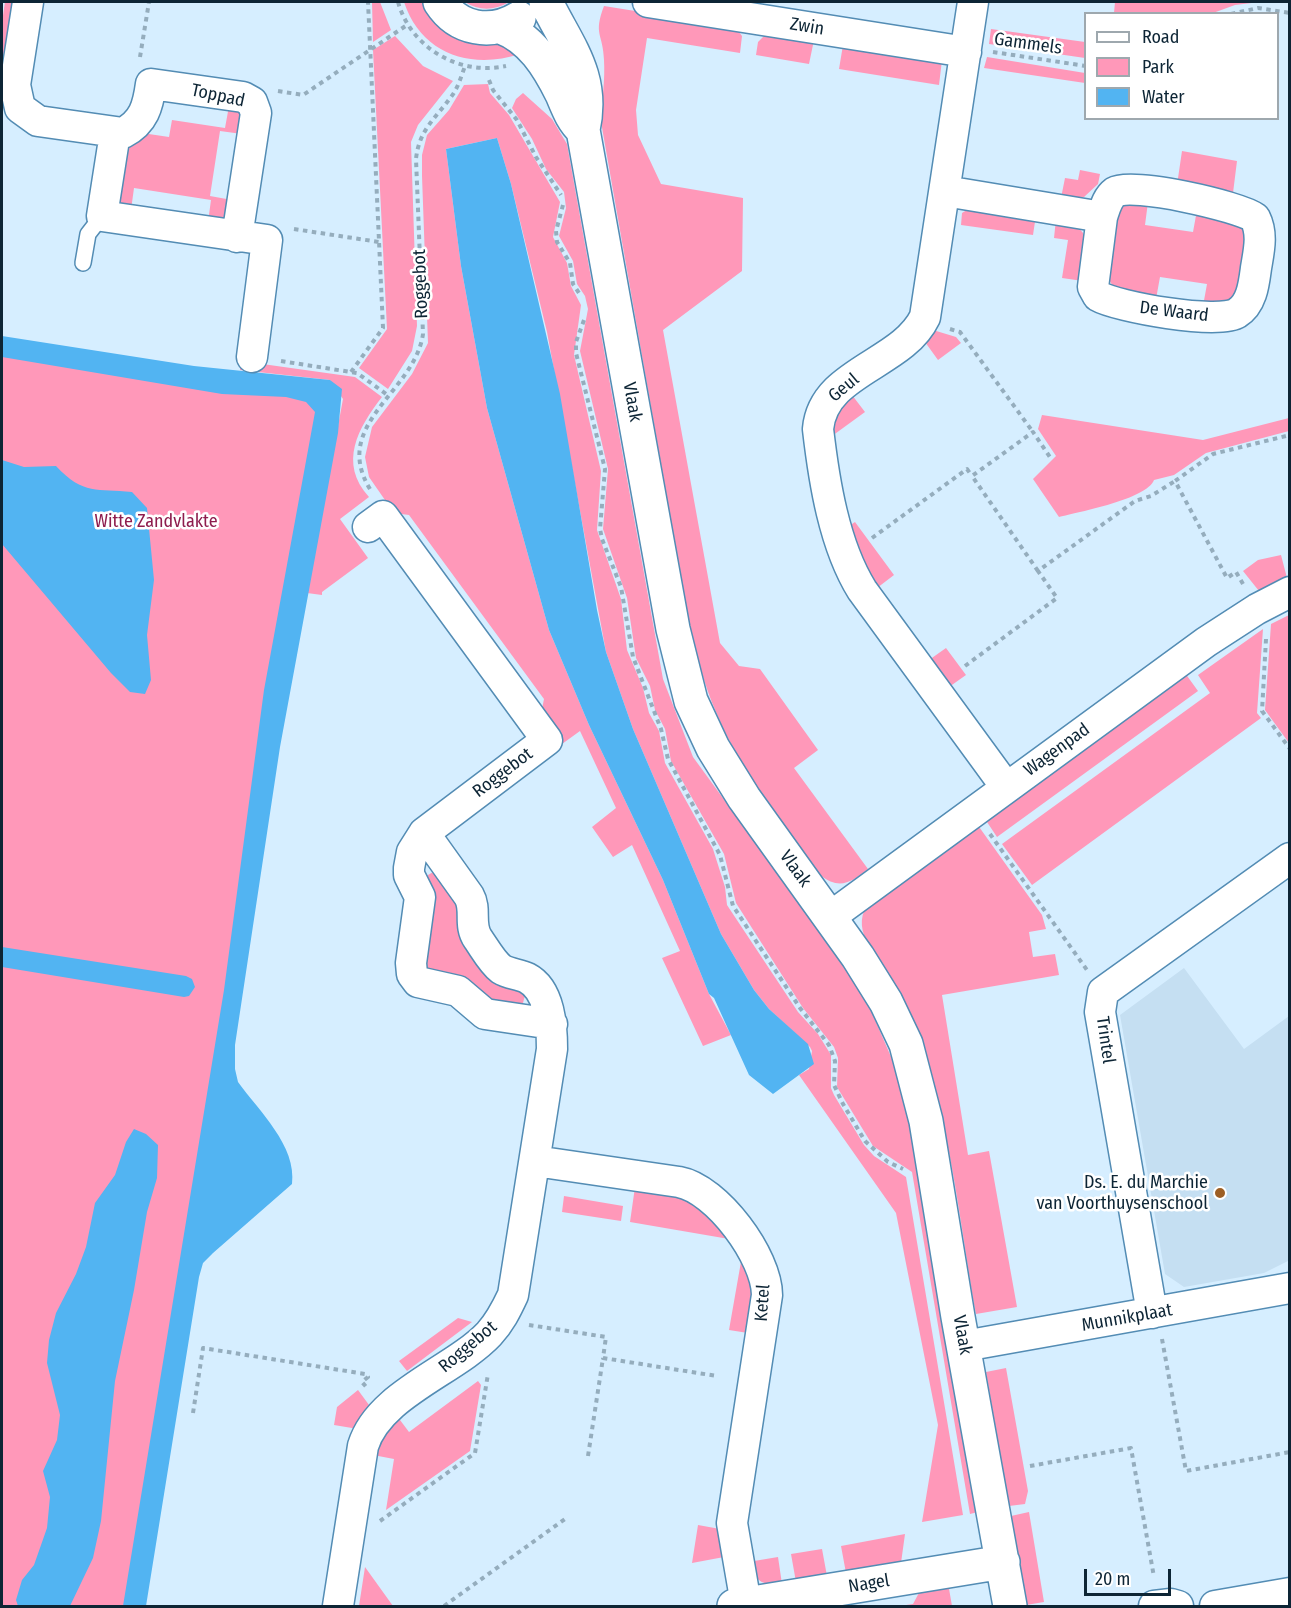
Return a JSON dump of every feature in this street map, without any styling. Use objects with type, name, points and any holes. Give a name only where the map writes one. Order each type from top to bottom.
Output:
[{"type":"street","points":[[28,2],[15,85],[20,108],[38,121],[123,133],[140,121],[149,102],[151,84]]},
{"type":"street","points":[[440,2],[453,16],[464,23],[488,28],[501,27],[519,19],[534,2]]},
{"type":"street","name":"Vlaak","points":[[546,2],[566,35],[582,75],[587,100],[583,130],[673,629],[691,701],[712,748],[734,785],[830,917],[876,985],[906,1044],[926,1121],[1011,1606]]},
{"type":"street","name":"Zwin","points":[[648,2],[966,52]]},
{"type":"street","points":[[923,320],[973,2]]},
{"type":"street","name":"Vlaak","points":[[501,27],[513,31],[532,47],[552,75],[574,121],[583,130]]},
{"type":"street","name":"Toppad","points":[[151,84],[243,97],[253,104],[256,113],[237,237]]},
{"type":"street","points":[[115,133],[102,216],[267,240],[252,357]]},
{"type":"street","name":"De Waard","points":[[1121,190],[1215,203],[1247,213],[1255,218],[1260,235],[1253,286],[1245,307],[1230,316],[1210,317],[1126,306],[1098,296],[1094,287],[1102,217],[1108,198],[1121,190]]},
{"type":"street","points":[[945,191],[1102,217]]},
{"type":"street","name":"Geul","points":[[923,320],[909,339],[830,396],[820,413],[819,439],[839,540],[853,575],[1005,787]]},
{"type":"street","name":"Roggebot","points":[[368,527],[383,516],[548,740],[424,833],[412,852],[409,868],[420,897],[411,963],[415,978],[427,986],[458,991],[485,1014],[552,1024]]},
{"type":"street","name":"Wagenpad","points":[[830,917],[1206,642],[1272,601]]},
{"type":"street","name":"Roggebot","points":[[338,1606],[363,1446],[371,1429],[385,1412],[487,1336],[505,1312],[516,1282],[552,1049],[552,1024],[542,995],[534,984],[499,968],[477,938],[472,929],[472,901],[424,833]]},
{"type":"street","name":"Trintel","points":[[1157,1324],[1100,1012],[1103,992],[1290,858]]},
{"type":"street","name":"Ketel","points":[[535,1161],[679,1182],[697,1188],[709,1195],[723,1211],[764,1272],[766,1295],[732,1523],[740,1605]]},
{"type":"street","name":"Munnikplaat","points":[[964,1346],[1157,1324],[1289,1291]]},
{"type":"street","name":"Nagel","points":[[740,1605],[1003,1562]]},
{"type":"street","points":[[1215,1606],[1290,1593]]},
{"type":"lane","points":[[83,263],[88,234],[102,216]]},
{"type":"path","points":[[148,2],[137,82],[151,84]]},
{"type":"path","points":[[351,372],[383,328],[368,2]]},
{"type":"path","points":[[1240,12],[1258,8],[1290,13]]},
{"type":"path","points":[[253,104],[278,91],[303,94],[407,25]]},
{"type":"path","name":"Gammels","points":[[966,52],[990,52],[1084,66]]},
{"type":"path","name":"Roggebot","points":[[374,495],[361,468],[360,442],[368,424],[412,363],[422,343],[417,177],[419,140],[427,125],[455,91],[465,66]]},
{"type":"path","points":[[267,240],[279,227],[379,242]]},
{"type":"path","points":[[923,320],[960,332],[1053,460]]},
{"type":"path","points":[[252,357],[357,373],[388,396]]},
{"type":"path","points":[[972,476],[1033,432]]},
{"type":"path","points":[[1038,571],[1136,501],[1151,496],[1213,454],[1290,435]]},
{"type":"path","points":[[872,538],[967,469],[1057,598],[965,666]]},
{"type":"path","points":[[1175,480],[1227,578],[1236,572],[1272,601],[1262,711],[1290,749]]},
{"type":"path","points":[[973,811],[1103,992]]},
{"type":"path","points":[[505,1312],[525,1324],[606,1336],[588,1456]]},
{"type":"path","points":[[1157,1324],[1186,1471],[1290,1452]]},
{"type":"path","points":[[193,1413],[203,1348],[365,1374],[368,1377],[362,1382],[385,1412]]},
{"type":"path","points":[[603,1358],[717,1376]]},
{"type":"path","points":[[375,1525],[475,1453],[489,1365]]},
{"type":"path","points":[[1030,1466],[1131,1448],[1163,1606]]},
{"type":"path","points":[[444,1606],[564,1519]]},
{"type":"shaded area","name":"Ds. E. du Marchie van Voorthuysenschool","points":[[1184,968],[1244,1049],[1289,1016],[1290,1260],[1264,1273],[1184,1287],[1165,1274],[1120,1015]]},
{"type":"green space","points":[[5,2],[17,2],[5,109],[2,108],[2,22]]},
{"type":"green space","points":[[372,2],[380,2],[391,30],[373,42]]},
{"type":"green space","points":[[404,2],[427,2],[520,54],[484,60],[450,54],[435,46],[422,34],[412,20]]},
{"type":"green space","points":[[465,2],[509,2],[487,9]]},
{"type":"green space","points":[[1115,2],[1260,2],[1235,5],[1216,12],[1114,12]]},
{"type":"green space","points":[[604,6],[735,27],[742,36],[740,53],[647,38],[636,110],[638,135],[661,184],[743,198],[742,271],[663,330],[720,643],[739,666],[760,669],[818,750],[794,768],[868,869],[845,883],[833,882],[820,875],[750,776],[716,712],[697,658],[689,624],[600,116],[604,67],[599,23]]},
{"type":"green space","points":[[991,29],[1084,42],[1084,58],[989,44]]},
{"type":"green space","points":[[767,33],[814,40],[809,64],[756,55],[758,42]]},
{"type":"green space","points":[[395,36],[423,66],[453,81],[418,125],[411,142],[417,326],[412,351],[388,389],[359,368],[387,329],[373,50]]},
{"type":"green space","points":[[843,45],[942,60],[939,85],[839,69]]},
{"type":"green space","points":[[987,57],[1084,73],[1084,83],[984,68]]},
{"type":"green space","points":[[488,84],[490,93],[509,115],[560,202],[553,237],[567,263],[571,286],[581,305],[574,355],[601,471],[597,530],[621,599],[627,650],[643,688],[649,713],[659,731],[665,763],[713,849],[725,887],[727,905],[798,1012],[818,1034],[831,1055],[831,1088],[834,1095],[864,1145],[874,1156],[906,1177],[963,1515],[922,1522],[938,1425],[896,1213],[799,1075],[809,1069],[812,1051],[810,1047],[769,1009],[754,990],[721,934],[633,729],[606,652],[547,332],[511,184],[497,138],[446,149],[461,266],[487,408],[549,630],[589,725],[663,880],[709,994],[731,1035],[703,1046],[662,958],[680,951],[632,845],[613,857],[592,827],[616,808],[580,731],[562,744],[541,714],[544,699],[409,515],[394,513],[369,477],[365,457],[372,427],[412,374],[428,343],[422,176],[422,155],[427,135],[449,110],[464,85]]},
{"type":"green space","points":[[523,93],[552,119],[567,144],[663,679],[693,757],[838,956],[869,1006],[895,1066],[911,1128],[978,1512],[970,1514],[912,1172],[873,1146],[837,1087],[838,1058],[834,1047],[803,1008],[736,903],[724,854],[671,761],[665,729],[655,710],[650,686],[636,658],[627,598],[603,529],[608,469],[580,351],[588,309],[585,296],[577,284],[573,261],[559,236],[566,208],[564,192],[546,169],[532,139],[512,108],[516,99]]},
{"type":"green space","points":[[229,106],[241,111],[242,134],[220,131],[210,196],[232,200],[226,219],[208,222],[211,200],[134,188],[131,210],[117,203],[123,149],[142,133],[169,137],[172,120],[225,128]]},
{"type":"green space","points":[[1182,151],[1237,161],[1233,193],[1177,185]]},
{"type":"green space","points":[[1080,170],[1100,174],[1098,184],[1084,197],[1061,198],[1065,178],[1078,180]]},
{"type":"green space","points":[[1131,202],[1148,202],[1145,225],[1193,232],[1197,210],[1247,227],[1242,290],[1232,303],[1203,306],[1207,284],[1160,277],[1156,299],[1128,294],[1111,283],[1108,277],[1116,214],[1122,206]]},
{"type":"green space","points":[[970,208],[1036,215],[1033,235],[961,225],[962,213]]},
{"type":"green space","points":[[1056,219],[1069,223],[1084,234],[1087,249],[1083,281],[1062,278],[1068,240],[1054,238]]},
{"type":"green space","points":[[933,330],[956,337],[961,343],[938,360],[925,342]]},
{"type":"green space","name":"Witte Zandvlakte","points":[[2,343],[316,389],[331,410],[139,1606],[2,1606]]},
{"type":"green space","points":[[241,361],[355,377],[382,397],[359,433],[353,459],[360,484],[369,497],[340,519],[368,558],[322,592],[322,595],[307,593],[343,399],[330,380],[240,370]]},
{"type":"green space","points":[[852,395],[865,412],[832,436],[837,409]]},
{"type":"green space","points":[[1042,415],[1203,440],[1289,418],[1289,431],[1206,453],[1174,475],[1154,480],[1149,487],[1126,499],[1059,517],[1033,479],[1056,456],[1038,429]]},
{"type":"green space","points":[[855,522],[894,575],[877,588],[866,574],[849,526]]},
{"type":"green space","points":[[1281,555],[1287,578],[1259,591],[1243,571],[1258,560]]},
{"type":"green space","points":[[1289,615],[1289,743],[1265,710],[1271,624]]},
{"type":"green space","points":[[1263,629],[1257,713],[1261,718],[1032,885],[1002,844],[1210,693],[1198,675]]},
{"type":"green space","points":[[946,648],[966,675],[949,687],[929,660]]},
{"type":"green space","points":[[1185,673],[1198,691],[997,837],[985,819]]},
{"type":"green space","points":[[977,824],[1042,915],[1046,929],[1029,932],[1033,957],[1055,954],[1059,975],[942,995],[968,1155],[989,1151],[1017,1307],[976,1314],[948,1144],[926,1060],[911,1020],[892,982],[868,945],[862,925],[867,905]]},
{"type":"green space","points":[[438,869],[514,983],[525,995],[522,1007],[490,1005],[431,976],[420,962],[425,883],[428,875]]},
{"type":"green space","points":[[635,1187],[697,1200],[729,1239],[630,1222]]},
{"type":"green space","points":[[564,1196],[623,1206],[621,1221],[562,1212]]},
{"type":"green space","points":[[742,1256],[754,1281],[748,1333],[729,1330]]},
{"type":"green space","points":[[458,1318],[472,1322],[407,1371],[399,1361]]},
{"type":"green space","points":[[1006,1368],[1028,1491],[1025,1504],[1009,1506],[986,1372]]},
{"type":"green space","points":[[478,1381],[481,1385],[470,1451],[386,1510],[394,1459],[373,1455],[375,1446],[397,1416],[409,1432]]},
{"type":"green space","points":[[358,1390],[372,1409],[358,1429],[334,1425],[337,1407]]},
{"type":"green space","points":[[1029,1512],[1044,1602],[1026,1605],[1011,1516]]},
{"type":"green space","points":[[698,1525],[720,1529],[724,1557],[692,1563]]},
{"type":"green space","points":[[905,1534],[901,1563],[846,1573],[841,1546]]},
{"type":"green space","points":[[822,1549],[827,1576],[796,1582],[791,1554]]},
{"type":"green space","points":[[778,1557],[782,1584],[760,1581],[753,1574],[748,1562]]},
{"type":"green space","points":[[365,1567],[393,1606],[359,1606]]},
{"type":"green space","points":[[948,1583],[952,1606],[899,1606],[913,1604],[920,1591]]},
{"type":"water","points":[[497,138],[511,184],[560,394],[606,652],[633,729],[721,934],[754,990],[769,1009],[808,1044],[814,1064],[773,1094],[749,1075],[714,998],[709,994],[663,880],[589,725],[549,630],[487,408],[461,266],[446,149]]},
{"type":"water","points":[[2,336],[194,366],[330,380],[342,389],[338,433],[280,747],[235,1045],[235,1069],[238,1082],[283,1143],[289,1156],[292,1184],[203,1263],[146,1606],[123,1606],[224,990],[264,690],[315,412],[306,402],[286,397],[222,394],[2,357]]},
{"type":"water","points":[[2,460],[24,467],[56,466],[75,482],[91,489],[132,492],[147,508],[154,580],[147,635],[151,680],[145,694],[130,692],[111,673],[2,544]]},
{"type":"water","points":[[2,947],[186,976],[192,979],[195,987],[189,996],[184,997],[2,967]]},
{"type":"water","points":[[134,1129],[146,1134],[158,1145],[157,1178],[147,1212],[115,1381],[101,1521],[93,1558],[70,1606],[18,1606],[16,1600],[22,1580],[34,1565],[47,1528],[50,1497],[43,1471],[57,1440],[60,1415],[47,1363],[49,1340],[56,1313],[76,1274],[86,1247],[95,1203],[115,1175],[126,1142]]},
{"type":"place","name":"Ds. E. du Marchie van Voorthuysenschool","points":[[1220,1193]]}]
